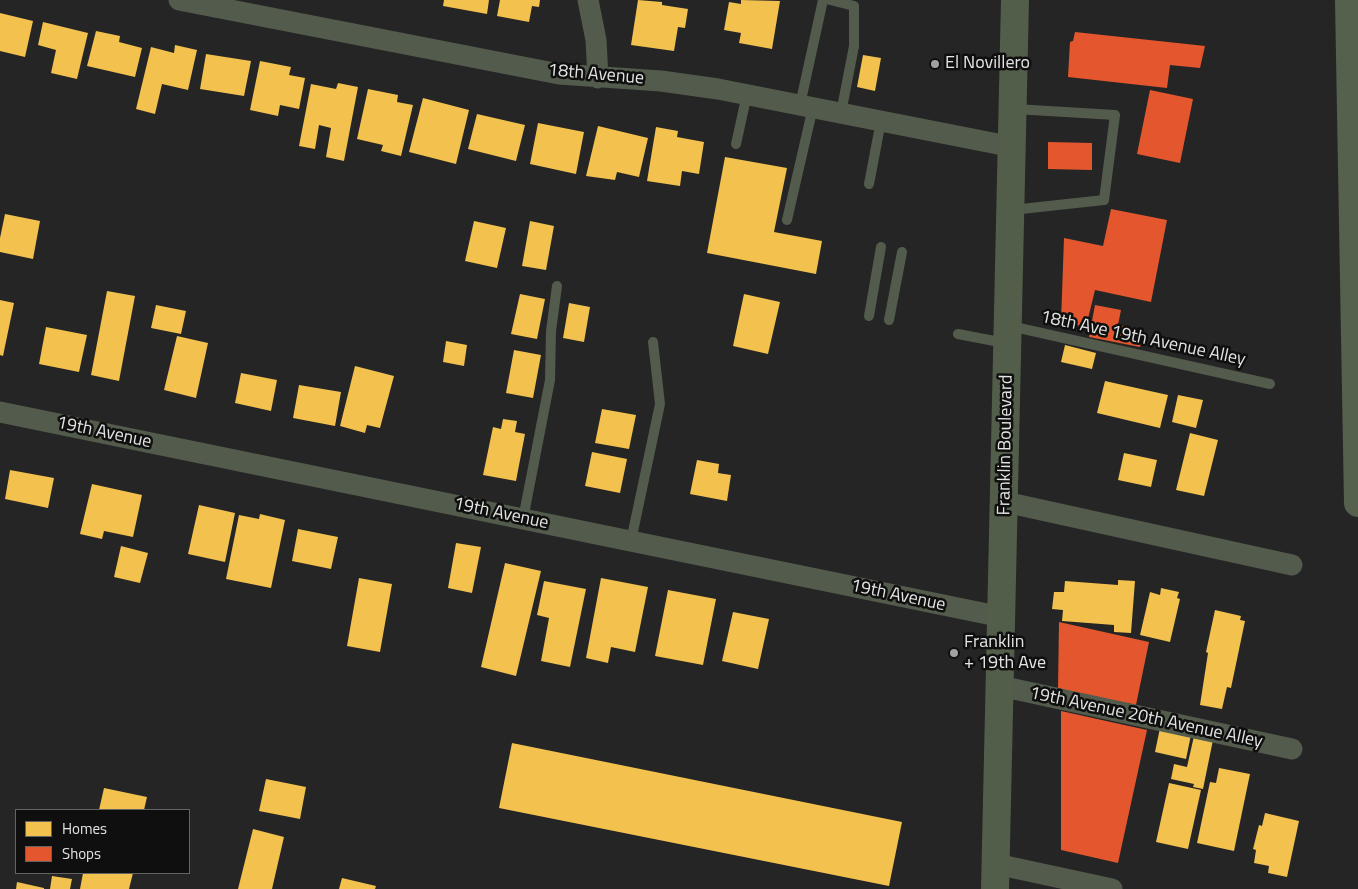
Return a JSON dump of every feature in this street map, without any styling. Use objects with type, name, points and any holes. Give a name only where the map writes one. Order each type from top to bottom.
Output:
[{"type":"highway","points":[[1348,0],[1358,503]]},
{"type":"main road","name":"Franklin Boulevard","points":[[996,877],[1012,210],[1015,0]]},
{"type":"street","name":"18th Avenue","points":[[179,0],[559,74],[661,81],[747,94],[1013,147]]},
{"type":"street","points":[[588,0],[596,40],[598,78]]},
{"type":"street","name":"19th Avenue","points":[[0,412],[1002,617]]},
{"type":"street","points":[[1005,502],[1292,565]]},
{"type":"street","name":"19th Avenue 20th Avenue Alley","points":[[1000,686],[1292,750]]},
{"type":"street","points":[[996,877],[1112,889]]},
{"type":"lane","points":[[787,220],[823,0]]},
{"type":"lane","points":[[830,0],[854,6],[854,46],[841,113]]},
{"type":"lane","points":[[736,144],[747,94]]},
{"type":"lane","points":[[1012,210],[1104,200],[1115,115],[1014,108]]},
{"type":"lane","points":[[869,184],[881,121]]},
{"type":"lane","points":[[869,316],[881,247]]},
{"type":"lane","points":[[889,320],[902,252]]},
{"type":"lane","points":[[523,519],[550,380],[551,331],[557,286]]},
{"type":"lane","name":"18th Ave 19th Avenue Alley","points":[[958,334],[1009,335],[1270,384]]},
{"type":"lane","points":[[631,541],[660,404],[653,342]]},
{"type":"building: Homes","points":[[444,0],[489,0],[487,14],[443,6]]},
{"type":"building: Homes","points":[[500,0],[540,0],[539,7],[532,6],[529,22],[497,16]]},
{"type":"building: Homes","points":[[638,0],[662,2],[662,5],[688,9],[685,28],[678,27],[674,51],[631,45]]},
{"type":"building: Homes","points":[[741,0],[780,1],[772,49],[739,43],[741,33],[724,30],[729,2],[741,4]]},
{"type":"building: Homes","points":[[0,13],[33,21],[25,57],[0,51]]},
{"type":"building: Homes","points":[[43,22],[88,33],[77,79],[51,73],[56,50],[38,45]]},
{"type":"building: Homes","points":[[96,31],[120,36],[119,42],[142,48],[135,77],[87,66]]},
{"type":"building: Homes","points":[[175,45],[197,50],[188,90],[162,84],[155,114],[136,109],[151,47],[174,53]]},
{"type":"building: Homes","points":[[206,54],[251,61],[244,96],[200,89]]},
{"type":"building: Homes","points":[[863,55],[881,58],[875,91],[857,87]]},
{"type":"building: Homes","points":[[260,61],[291,67],[289,75],[305,78],[299,109],[280,105],[278,116],[250,110]]},
{"type":"building: Homes","points":[[338,83],[358,87],[344,161],[326,157],[331,128],[319,125],[315,149],[299,146],[311,84],[336,89]]},
{"type":"building: Homes","points":[[368,89],[398,95],[397,102],[413,105],[401,156],[381,151],[383,145],[357,139]]},
{"type":"building: Homes","points":[[423,98],[469,110],[456,164],[409,152]]},
{"type":"building: Homes","points":[[477,114],[525,125],[516,161],[468,149]]},
{"type":"building: Homes","points":[[538,123],[584,132],[576,174],[530,164]]},
{"type":"building: Homes","points":[[598,126],[648,138],[639,177],[617,172],[615,180],[586,176]]},
{"type":"building: Homes","points":[[656,127],[678,131],[677,137],[704,142],[699,174],[682,171],[680,186],[647,181]]},
{"type":"building: Homes","points":[[725,157],[787,168],[774,232],[822,241],[816,274],[707,253]]},
{"type":"building: Homes","points":[[5,214],[40,221],[33,259],[0,252],[0,238]]},
{"type":"building: Homes","points":[[474,221],[506,228],[497,268],[465,261]]},
{"type":"building: Homes","points":[[530,221],[554,226],[546,270],[522,266]]},
{"type":"building: Homes","points":[[107,291],[135,296],[119,381],[91,375]]},
{"type":"building: Homes","points":[[520,294],[545,299],[537,339],[511,334]]},
{"type":"building: Homes","points":[[744,294],[780,302],[768,354],[733,346]]},
{"type":"building: Homes","points":[[0,300],[14,303],[3,356],[0,355]]},
{"type":"building: Homes","points":[[569,303],[590,307],[584,342],[563,338]]},
{"type":"building: Homes","points":[[156,305],[186,311],[181,334],[151,328]]},
{"type":"building: Homes","points":[[46,327],[87,335],[79,372],[39,364]]},
{"type":"building: Homes","points":[[177,336],[208,343],[196,398],[164,390]]},
{"type":"building: Homes","points":[[446,341],[467,345],[464,366],[443,362]]},
{"type":"building: Homes","points":[[1065,345],[1096,353],[1092,369],[1061,362]]},
{"type":"building: Homes","points":[[514,350],[541,355],[533,398],[506,393]]},
{"type":"building: Homes","points":[[355,366],[394,376],[380,428],[367,425],[365,433],[340,426]]},
{"type":"building: Homes","points":[[241,373],[277,380],[271,411],[235,403]]},
{"type":"building: Homes","points":[[1105,381],[1168,395],[1160,428],[1097,413]]},
{"type":"building: Homes","points":[[299,385],[341,392],[335,426],[293,418]]},
{"type":"building: Homes","points":[[1178,395],[1203,400],[1196,428],[1172,422]]},
{"type":"building: Homes","points":[[602,409],[636,415],[629,449],[595,443]]},
{"type":"building: Homes","points":[[503,419],[517,421],[515,432],[525,434],[516,481],[483,475],[493,427],[501,429]]},
{"type":"building: Homes","points":[[1190,433],[1218,440],[1204,496],[1176,490]]},
{"type":"building: Homes","points":[[592,452],[627,459],[620,493],[585,486]]},
{"type":"building: Homes","points":[[1124,453],[1157,460],[1151,487],[1118,480]]},
{"type":"building: Homes","points":[[697,460],[719,464],[718,473],[731,475],[727,501],[690,494]]},
{"type":"building: Homes","points":[[10,470],[54,478],[48,508],[5,499]]},
{"type":"building: Homes","points":[[92,484],[142,495],[133,537],[104,531],[102,539],[80,534]]},
{"type":"building: Homes","points":[[199,505],[235,513],[225,562],[188,554]]},
{"type":"building: Homes","points":[[260,514],[285,520],[271,588],[226,579],[239,515],[259,519]]},
{"type":"building: Homes","points":[[298,529],[338,537],[331,569],[292,561]]},
{"type":"building: Homes","points":[[456,543],[481,547],[472,593],[448,588]]},
{"type":"building: Homes","points":[[121,546],[148,553],[140,583],[114,577]]},
{"type":"building: Homes","points":[[505,563],[541,571],[516,676],[481,667]]},
{"type":"building: Homes","points":[[359,578],[392,584],[380,652],[347,646]]},
{"type":"building: Homes","points":[[601,578],[648,587],[635,652],[611,647],[608,663],[586,658]]},
{"type":"building: Homes","points":[[1118,580],[1135,581],[1131,633],[1114,632],[1114,625],[1062,621],[1063,610],[1052,609],[1054,592],[1064,592],[1065,581],[1118,585]]},
{"type":"building: Homes","points":[[544,581],[586,589],[570,667],[541,661],[549,618],[537,615]]},
{"type":"building: Homes","points":[[1161,588],[1179,592],[1177,598],[1180,599],[1170,642],[1140,635],[1150,592],[1160,595]]},
{"type":"building: Homes","points":[[668,590],[716,599],[703,665],[655,656]]},
{"type":"building: Homes","points":[[1215,610],[1241,616],[1240,620],[1245,621],[1231,688],[1227,687],[1222,709],[1200,705],[1208,653],[1206,652]]},
{"type":"building: Homes","points":[[733,612],[769,619],[758,669],[722,661]]},
{"type":"building: Homes","points":[[1160,728],[1191,735],[1186,759],[1155,752]]},
{"type":"building: Homes","points":[[1194,736],[1213,740],[1203,789],[1193,787],[1194,784],[1171,779],[1174,764],[1187,767]]},
{"type":"building: Homes","points":[[512,743],[902,822],[889,886],[499,808]]},
{"type":"building: Homes","points":[[1219,768],[1250,774],[1234,851],[1197,843],[1210,782],[1216,783]]},
{"type":"building: Homes","points":[[266,779],[306,787],[300,819],[259,811]]},
{"type":"building: Homes","points":[[1169,783],[1201,790],[1188,849],[1156,842]]},
{"type":"building: Homes","points":[[104,788],[147,797],[144,809],[99,809]]},
{"type":"building: Homes","points":[[1265,813],[1299,821],[1287,877],[1268,873],[1269,866],[1254,863],[1256,850],[1253,849],[1259,825],[1262,826]]},
{"type":"building: Homes","points":[[253,829],[284,837],[272,889],[238,889]]},
{"type":"building: Homes","points":[[83,874],[133,874],[129,889],[80,889]]},
{"type":"building: Homes","points":[[52,876],[72,879],[70,889],[50,889]]},
{"type":"building: Homes","points":[[342,878],[376,886],[375,889],[339,889]]},
{"type":"building: Homes","points":[[17,882],[44,888],[44,889],[16,889]]},
{"type":"building: Shops","points":[[1075,32],[1205,46],[1200,68],[1170,65],[1167,88],[1068,77],[1070,42],[1073,41]]},
{"type":"building: Shops","points":[[1150,90],[1193,99],[1180,163],[1137,154]]},
{"type":"building: Shops","points":[[1048,142],[1092,143],[1092,170],[1048,169]]},
{"type":"building: Shops","points":[[1111,209],[1167,220],[1151,302],[1095,290],[1086,327],[1061,322],[1064,238],[1103,246]]},
{"type":"building: Shops","points":[[1095,305],[1121,310],[1118,325],[1143,330],[1140,347],[1089,337]]},
{"type":"building: Shops","points":[[1059,622],[1149,642],[1136,705],[1058,689]]},
{"type":"building: Shops","points":[[1061,711],[1147,730],[1118,863],[1061,850]]},
{"type":"place","name":"El Novillero","points":[[935,64]]},
{"type":"place","name":"Franklin + 19th Ave","points":[[954,653]]}]
